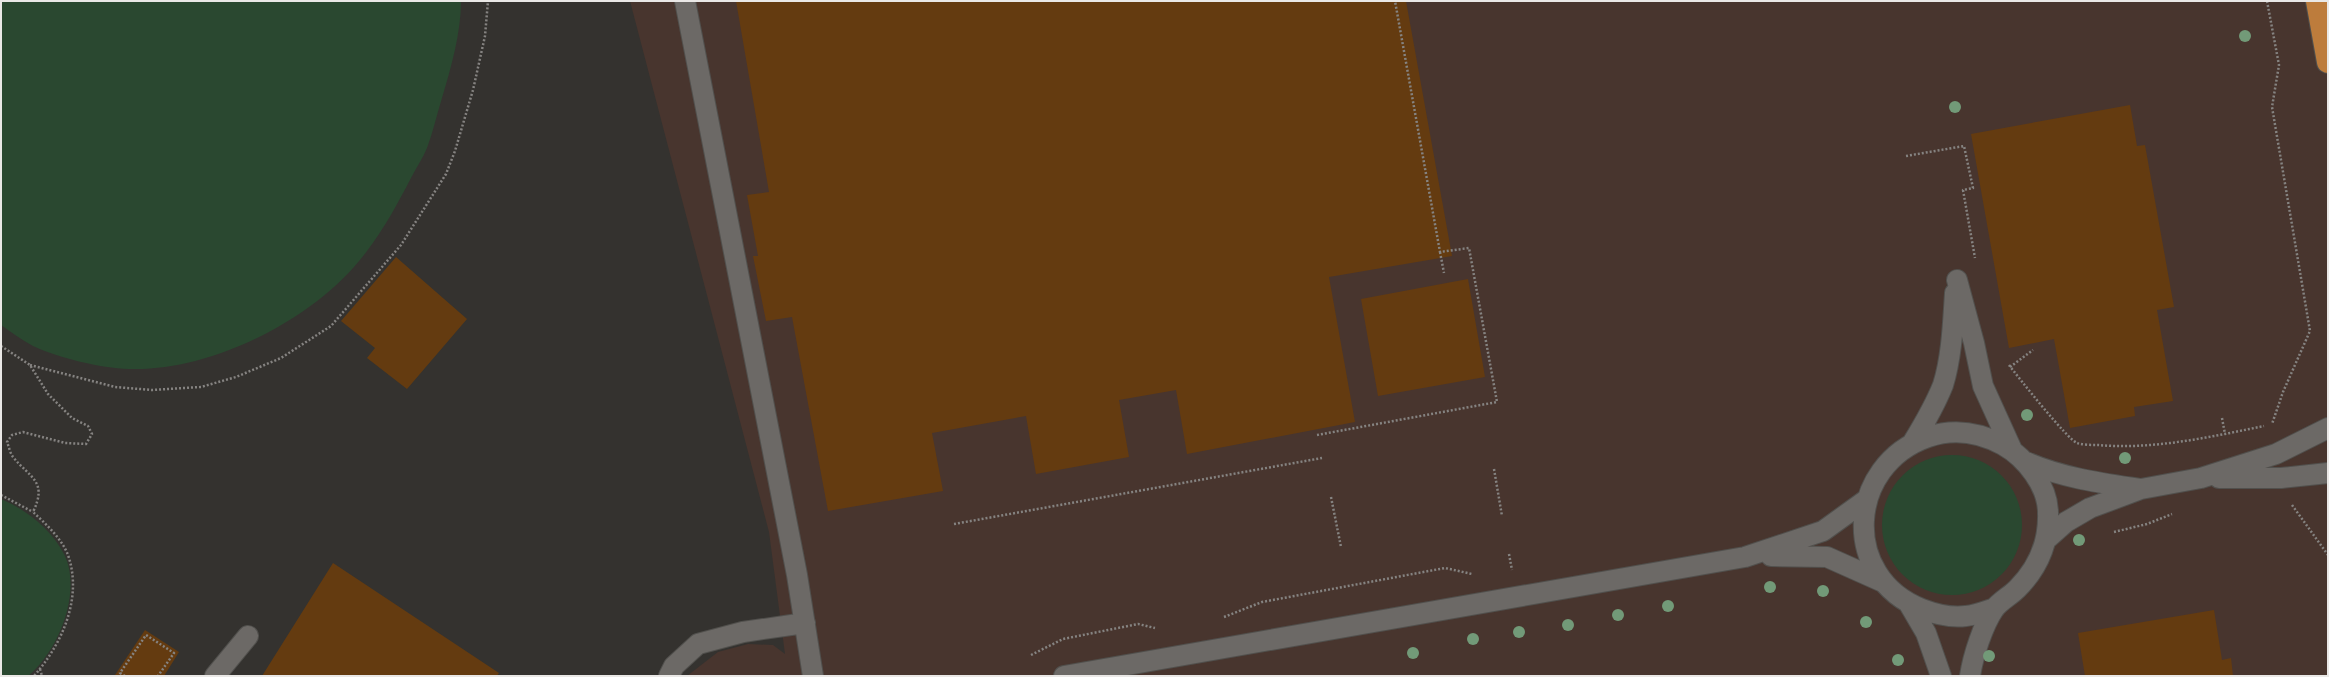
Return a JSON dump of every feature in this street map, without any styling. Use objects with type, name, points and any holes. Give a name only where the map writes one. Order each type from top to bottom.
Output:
[{"type":"highway","points":[[2317,1],[2328,62]]},
{"type":"lane","points":[[685,1],[805,623],[813,676]]},
{"type":"lane","points":[[1913,442],[1930,414],[1943,384],[1950,348],[1957,280],[1974,343],[1983,386],[2019,456],[2041,485],[2046,504],[2048,538]]},
{"type":"lane","points":[[1970,676],[1977,646],[1995,608],[2017,589],[2035,567],[2048,538],[2066,522],[2090,508],[2141,489],[2201,478],[2276,454],[2328,428]]},
{"type":"lane","points":[[1883,582],[1869,557],[1863,528],[1866,500],[1877,476],[1894,455],[1913,442],[1941,432],[1966,431],[1990,438],[2019,456],[2066,476],[2141,489]]},
{"type":"lane","points":[[2201,478],[2282,478],[2328,473]]},
{"type":"lane","points":[[1745,557],[1823,531],[1866,500]]},
{"type":"lane","points":[[1064,676],[1745,557],[1794,555],[1827,557],[1883,582],[1909,604],[1936,615],[1966,616],[1995,608]]},
{"type":"lane","points":[[1909,604],[1926,632],[1941,676]]},
{"type":"lane","points":[[670,676],[674,666],[698,644],[743,632],[805,623]]},
{"type":"lane","points":[[215,676],[248,636]]},
{"type":"path","points":[[1,346],[30,365],[115,387],[152,390],[201,387],[236,377],[281,358],[331,326],[401,245],[446,174],[455,151],[473,90],[485,36],[488,1]]},
{"type":"path","points":[[1395,1],[1444,273]]},
{"type":"path","points":[[2266,1],[2279,65],[2272,107],[2310,331],[2283,392],[2272,424],[2272,437],[2276,454]]},
{"type":"path","points":[[1906,156],[1964,146],[1973,188],[1963,190],[1977,266]]},
{"type":"path","points":[[1318,435],[1497,402],[1469,248],[1440,252]]},
{"type":"path","points":[[2010,367],[2033,350]]},
{"type":"path","points":[[2005,360],[2046,408],[2063,433],[2076,443],[2127,448],[2225,434],[2272,424]]},
{"type":"path","points":[[30,365],[48,394],[72,418],[88,426],[92,434],[86,444],[65,443],[23,432],[12,435],[7,442],[12,456],[32,475],[39,488],[38,501],[34,512]]},
{"type":"path","points":[[2222,418],[2225,434]]},
{"type":"path","points":[[954,524],[1322,458]]},
{"type":"path","points":[[1494,469],[1502,516]]},
{"type":"path","points":[[2282,478],[2293,507],[2328,556]]},
{"type":"path","points":[[1,494],[34,512],[48,526],[67,554],[73,577],[72,599],[64,631],[50,657],[34,676]]},
{"type":"path","points":[[1330,497],[1341,547]]},
{"type":"path","points":[[2112,532],[2147,524],[2176,513]]},
{"type":"path","points":[[1222,618],[1262,602],[1430,570],[1445,568],[1472,574],[1479,573]]},
{"type":"path","points":[[1505,569],[1512,568]]},
{"type":"path","points":[[1031,655],[1063,639],[1138,624],[1155,628]]},
{"type":"path","points":[[125,676],[120,673],[146,635],[174,653],[158,676]]},
{"type":"path","points":[[40,669],[42,676]]},
{"type":"shaded area","points":[[630,1],[2317,1],[2328,62],[2328,676],[687,676],[718,652],[748,644],[773,645],[785,654],[769,532]]},
{"type":"green space","points":[[1,1],[461,1],[461,13],[455,50],[424,156],[385,225],[367,251],[346,275],[321,298],[292,319],[261,336],[228,351],[194,361],[161,368],[129,369],[93,364],[55,355],[33,346],[1,325]]},
{"type":"green space","points":[[1952,455],[1979,460],[1991,467],[2006,481],[2017,498],[2022,525],[2017,552],[2010,564],[1996,579],[1979,590],[1952,595],[1925,590],[1913,583],[1898,569],[1887,552],[1882,525],[1887,498],[1894,486],[1908,471],[1925,460]]},
{"type":"green space","points":[[1,499],[11,503],[29,515],[52,536],[64,554],[69,569],[71,585],[69,603],[58,637],[39,665],[28,676],[1,676]]},
{"type":"building","points":[[736,1],[1406,1],[1452,256],[1329,277],[1355,422],[1187,454],[1176,390],[1119,400],[1129,457],[1036,474],[1026,416],[932,433],[943,491],[828,511],[792,317],[766,321],[753,256],[758,256],[747,195],[769,192]]},
{"type":"building","points":[[2130,105],[2137,146],[2145,145],[2174,307],[2157,310],[2173,401],[2134,407],[2135,416],[2070,428],[2054,339],[2009,348],[1971,134]]},
{"type":"building","points":[[396,257],[467,319],[407,389],[367,358],[375,348],[341,321]]},
{"type":"building","points":[[1468,279],[1485,377],[1378,396],[1361,299]]},
{"type":"building","points":[[333,563],[499,673],[497,676],[262,676]]},
{"type":"building","points":[[2214,610],[2222,660],[2231,658],[2233,676],[2085,676],[2078,633]]},
{"type":"building","points":[[145,630],[179,652],[164,676],[115,675]]}]
